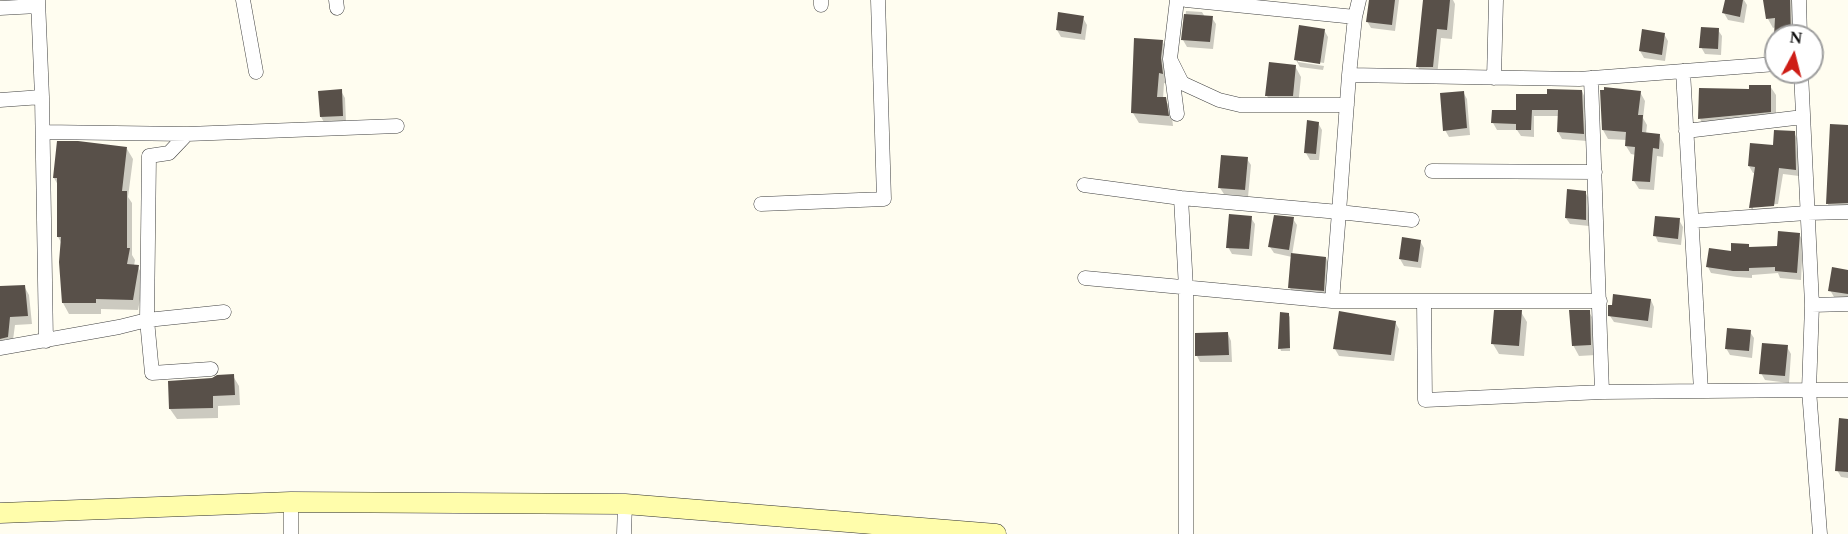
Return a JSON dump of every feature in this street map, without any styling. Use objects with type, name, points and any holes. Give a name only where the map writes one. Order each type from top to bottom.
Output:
[{"type":"street","points":[[243,0],[256,72]]},
{"type":"street","points":[[761,204],[884,199],[878,0]]},
{"type":"street","points":[[1177,0],[1170,59],[1177,114]]},
{"type":"street","points":[[1186,0],[1355,17]]},
{"type":"street","points":[[1332,301],[1349,75],[1359,0]]},
{"type":"street","points":[[1494,78],[1496,0]]},
{"type":"street","points":[[1799,0],[1800,24]]},
{"type":"street","points":[[0,8],[38,3],[43,132],[46,341]]},
{"type":"street","points":[[1170,59],[1182,83],[1219,100],[1240,105],[1347,105]]},
{"type":"street","points":[[1349,75],[1590,78],[1764,65]]},
{"type":"street","points":[[1683,71],[1701,391]]},
{"type":"street","points":[[1590,78],[1602,392]]},
{"type":"street","points":[[1802,84],[1812,305],[1809,390],[1821,534]]},
{"type":"street","points":[[0,100],[42,97]]},
{"type":"street","points":[[1686,131],[1803,117]]},
{"type":"street","points":[[43,132],[187,134],[397,126]]},
{"type":"street","points":[[187,134],[169,153],[148,156],[147,320],[152,373],[211,369]]},
{"type":"street","points":[[1432,171],[1594,172]]},
{"type":"street","points":[[1084,185],[1181,198],[1412,220]]},
{"type":"street","points":[[1181,198],[1186,288],[1186,534]]},
{"type":"street","points":[[1692,221],[1848,212]]},
{"type":"street","points":[[1085,278],[1332,301],[1600,301]]},
{"type":"street","points":[[1424,301],[1425,400],[1602,392],[1848,390]]},
{"type":"street","points":[[1812,305],[1848,304]]},
{"type":"street","points":[[0,348],[147,320],[224,312]]},
{"type":"street","points":[[291,502],[291,534]]},
{"type":"street","points":[[0,513],[291,502],[625,504],[996,534]]},
{"type":"street","points":[[624,534],[625,504]]},
{"type":"building","points":[[1369,0],[1395,0],[1392,25],[1366,22]]},
{"type":"building","points":[[1423,0],[1450,0],[1447,30],[1437,29],[1433,67],[1416,67]]},
{"type":"building","points":[[1725,0],[1743,0],[1740,17],[1722,13]]},
{"type":"building","points":[[1763,0],[1790,0],[1791,24],[1775,24],[1775,18],[1766,19]]},
{"type":"building","points":[[1058,12],[1084,16],[1081,34],[1056,30]]},
{"type":"building","points":[[1184,14],[1213,16],[1210,42],[1181,40]]},
{"type":"building","points":[[1299,25],[1325,29],[1320,64],[1294,60]]},
{"type":"building","points":[[1701,27],[1719,28],[1718,49],[1699,48]]},
{"type":"building","points":[[1642,29],[1665,33],[1662,55],[1639,51]]},
{"type":"building","points":[[1134,38],[1163,40],[1161,58],[1163,74],[1159,73],[1157,97],[1166,97],[1169,116],[1131,113]]},
{"type":"building","points":[[1269,62],[1296,65],[1293,96],[1265,96]]},
{"type":"building","points":[[1749,85],[1771,85],[1771,112],[1698,119],[1699,88],[1749,89]]},
{"type":"building","points":[[1604,87],[1641,91],[1638,115],[1643,115],[1642,132],[1660,134],[1659,149],[1653,148],[1650,182],[1632,181],[1635,147],[1625,146],[1626,132],[1602,130],[1600,90],[1604,90]]},
{"type":"building","points":[[342,89],[343,116],[320,117],[318,91]]},
{"type":"building","points":[[1547,89],[1582,90],[1584,134],[1557,132],[1558,110],[1532,110],[1531,130],[1516,130],[1516,124],[1491,123],[1492,110],[1516,110],[1516,94],[1547,94]]},
{"type":"building","points":[[1464,91],[1467,128],[1443,131],[1440,93]]},
{"type":"building","points":[[1307,120],[1319,122],[1316,154],[1304,153]]},
{"type":"building","points":[[1830,124],[1848,125],[1848,203],[1826,204]]},
{"type":"building","points":[[1774,130],[1795,131],[1796,170],[1779,168],[1774,206],[1749,208],[1755,167],[1748,166],[1750,143],[1773,145]]},
{"type":"building","points":[[57,141],[127,147],[122,191],[127,191],[127,248],[130,248],[127,264],[139,265],[133,300],[96,299],[96,303],[62,303],[59,262],[61,237],[57,237],[57,178],[53,178]]},
{"type":"building","points":[[1221,155],[1248,157],[1245,190],[1218,188]]},
{"type":"building","points":[[1567,189],[1586,191],[1586,220],[1565,218]]},
{"type":"building","points":[[1229,214],[1252,216],[1249,249],[1226,248]]},
{"type":"building","points":[[1274,215],[1294,217],[1289,250],[1268,247]]},
{"type":"building","points":[[1655,216],[1680,218],[1678,239],[1653,236]]},
{"type":"building","points":[[1778,231],[1800,233],[1797,273],[1775,271],[1775,267],[1733,271],[1706,267],[1709,248],[1731,251],[1731,243],[1749,244],[1749,247],[1777,246]]},
{"type":"building","points":[[1402,237],[1421,240],[1418,262],[1399,259]]},
{"type":"building","points":[[1291,253],[1326,257],[1324,291],[1288,288]]},
{"type":"building","points":[[1832,267],[1848,270],[1848,294],[1828,291]]},
{"type":"building","points":[[25,285],[28,316],[10,317],[8,337],[0,339],[0,286]]},
{"type":"building","points":[[1613,294],[1651,299],[1648,321],[1608,316],[1608,305],[1612,305]]},
{"type":"building","points":[[1494,310],[1522,310],[1519,346],[1491,344]]},
{"type":"building","points":[[1569,310],[1590,310],[1591,345],[1572,346]]},
{"type":"building","points":[[1339,311],[1396,321],[1391,355],[1333,349]]},
{"type":"building","points":[[1280,312],[1289,313],[1290,348],[1278,349]]},
{"type":"building","points":[[1727,328],[1751,330],[1749,351],[1725,349]]},
{"type":"building","points":[[1228,332],[1229,355],[1195,356],[1195,333]]},
{"type":"building","points":[[1762,343],[1788,345],[1785,376],[1759,374]]},
{"type":"building","points":[[234,374],[235,395],[213,396],[213,408],[169,409],[168,381]]},
{"type":"building","points":[[1839,418],[1848,419],[1848,472],[1835,471]]}]
